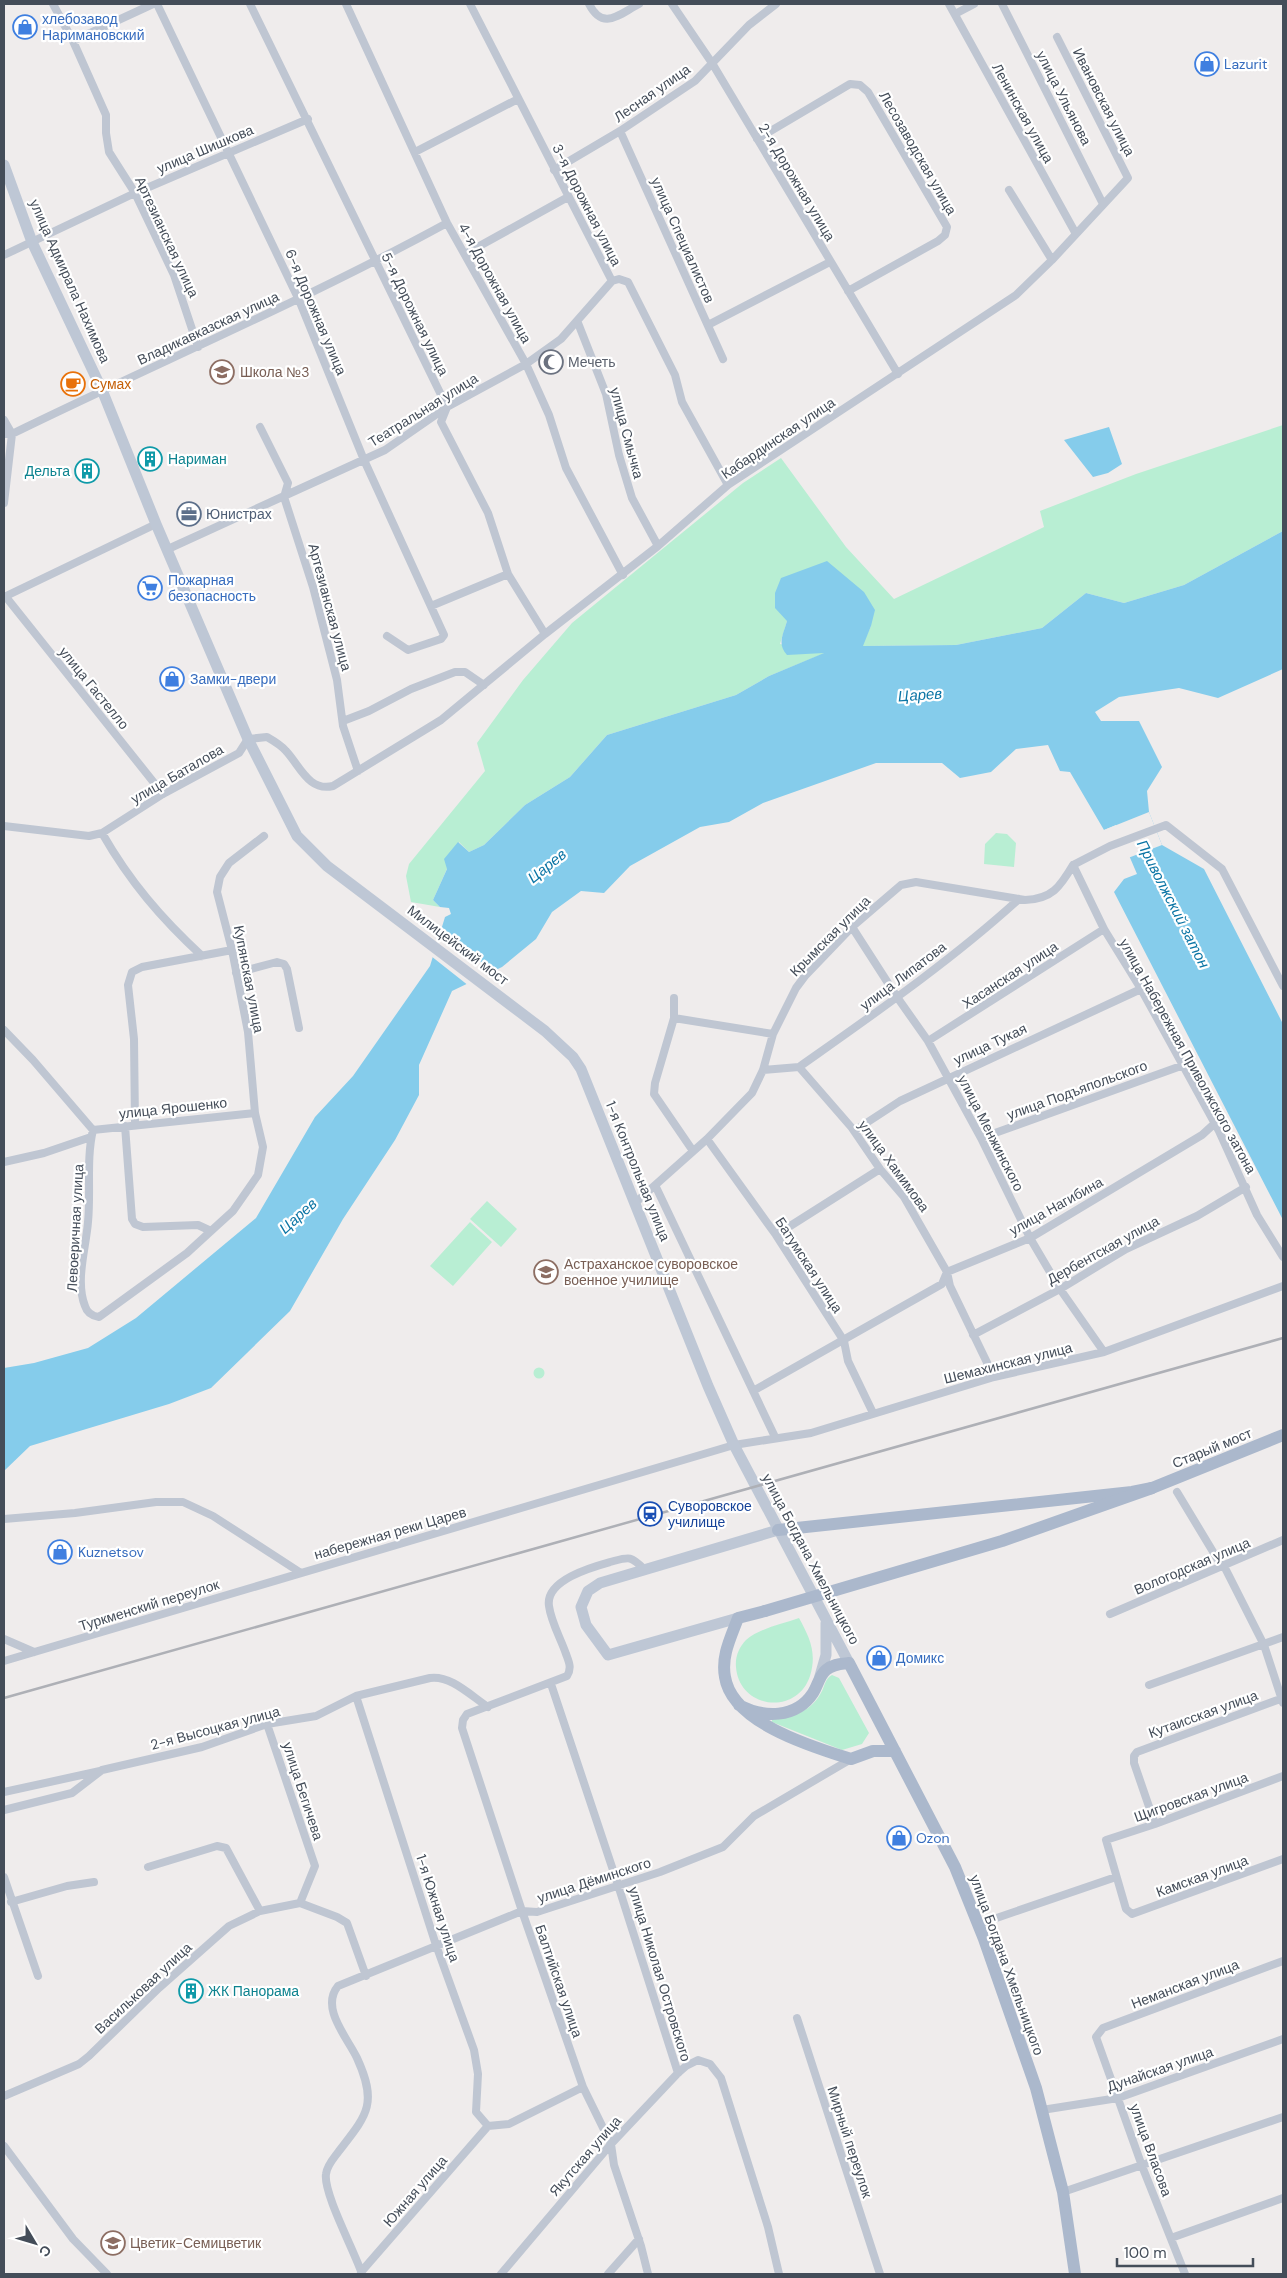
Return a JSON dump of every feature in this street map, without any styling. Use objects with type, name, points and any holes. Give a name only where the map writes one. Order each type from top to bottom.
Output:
[{"type":"main road","name":"улица Адмирала Нахимова","points":[[4,165],[32,242],[102,390],[156,524],[248,739],[297,836],[326,866],[353,884]]},
{"type":"main road","name":"Милицейский мост","points":[[353,884],[545,1031]]},
{"type":"main road","name":"1-я Контрольная улица","points":[[545,1031],[573,1057],[581,1069],[708,1386],[734,1445]]},
{"type":"main road","name":"Старый мост","points":[[1152,1488],[1283,1436]]},
{"type":"main road","name":"улица Богдана Хмельницкого","points":[[734,1445],[955,1867],[979,1924],[1042,2110],[1063,2192],[1076,2274]]},
{"type":"main road","points":[[1152,1488],[1011,1538],[608,1655],[590,1632],[582,1616],[583,1599],[588,1591],[600,1583],[778,1530],[1109,1495],[1152,1488]]},
{"type":"main road","points":[[738,1618],[726,1648],[724,1662],[728,1687],[739,1705],[763,1724],[852,1759],[873,1751],[895,1751]]},
{"type":"main road","points":[[739,1705],[761,1714],[790,1712],[804,1703],[812,1695],[820,1676],[826,1649],[826,1619]]},
{"type":"main road","points":[[820,1676],[831,1667],[849,1663]]},
{"type":"street","name":"Артезианская улица","points":[[53,4],[73,41],[106,115],[106,134],[110,152],[135,193],[182,295],[198,347]]},
{"type":"street","points":[[73,41],[155,4]]},
{"type":"street","name":"6-я Дорожная улица","points":[[155,4],[230,152],[299,300],[364,460],[444,635],[441,639],[408,650],[387,636]]},
{"type":"street","name":"5-я Дорожная улица","points":[[250,4],[308,119],[375,262],[447,407]]},
{"type":"street","name":"4-я Дорожная улица","points":[[346,4],[447,223],[526,364],[549,415],[566,468],[622,575]]},
{"type":"street","name":"3-я Дорожная улица","points":[[470,4],[612,281],[628,282],[675,375],[682,402],[728,485]]},
{"type":"street","points":[[589,4],[595,16],[602,20],[612,18],[639,4]]},
{"type":"street","name":"2-я Дорожная улица","points":[[672,4],[712,63],[898,374]]},
{"type":"street","name":"Лесная улица","points":[[554,170],[620,131],[695,81],[749,25],[776,4]]},
{"type":"street","name":"Ленинская улица","points":[[949,4],[1076,234]]},
{"type":"street","points":[[955,14],[974,4]]},
{"type":"street","name":"улица Ульянова","points":[[1002,4],[1103,204]]},
{"type":"street","name":"Ивановская улица","points":[[1057,37],[1128,178]]},
{"type":"street","name":"Лесозаводская улица","points":[[757,139],[850,84],[860,85],[868,92],[947,227],[945,235],[938,241],[848,291]]},
{"type":"street","points":[[415,152],[518,99]]},
{"type":"street","name":"улица Шишкова","points":[[4,254],[135,193],[308,119]]},
{"type":"street","name":"улица Специалистов","points":[[620,131],[723,359]]},
{"type":"street","name":"Кабардинская улица","points":[[358,771],[441,720],[545,634],[658,546],[728,485],[1016,294],[1052,260],[1128,178]]},
{"type":"street","points":[[1009,190],[1052,260]]},
{"type":"street","points":[[464,254],[568,197]]},
{"type":"street","name":"Владикавказская улица","points":[[8,434],[299,300],[447,223]]},
{"type":"street","points":[[708,325],[830,262]]},
{"type":"street","name":"Театральная улица","points":[[168,549],[385,450],[447,407],[526,364],[561,340],[578,323],[591,303],[612,281]]},
{"type":"street","name":"улица Смычка","points":[[578,323],[606,394],[619,455],[632,498],[658,546]]},
{"type":"street","points":[[447,407],[441,422],[488,513],[508,574],[545,634]]},
{"type":"street","points":[[4,420],[8,434],[4,503]]},
{"type":"street","name":"Артезианская улица","points":[[260,426],[288,483],[284,497],[314,587],[337,680],[343,722],[358,771]]},
{"type":"street","points":[[5,597],[156,524]]},
{"type":"street","points":[[431,606],[508,574]]},
{"type":"street","name":"улица Гастелло","points":[[5,597],[163,794]]},
{"type":"street","points":[[343,722],[370,711],[411,689],[460,671],[484,685]]},
{"type":"street","points":[[248,739],[267,737],[278,743],[310,781],[320,787],[333,786],[358,771]]},
{"type":"street","name":"улица Баталова","points":[[4,826],[89,836],[102,833],[163,794],[239,752],[248,739]]},
{"type":"street","points":[[1074,865],[1110,846],[1166,825],[1222,869],[1283,986]]},
{"type":"street","points":[[102,833],[124,870],[168,924],[202,956]]},
{"type":"street","name":"Купянская улица","points":[[263,1147],[256,1113],[248,1032],[232,950],[217,892],[218,884],[229,863],[264,836]]},
{"type":"street","name":"Крымская улица","points":[[635,1203],[707,1139],[752,1093],[763,1070],[773,1034],[796,988],[852,927],[901,885],[908,882],[916,882],[1019,899],[1036,900],[1052,894],[1059,888],[1074,865]]},
{"type":"street","name":"улица Набережная Приволжского затона","points":[[1074,865],[1104,929],[1141,988],[1181,1066],[1214,1124],[1258,1215],[1283,1257]]},
{"type":"street","name":"улица Липатова","points":[[799,1067],[897,997],[989,927],[1019,899]]},
{"type":"street","name":"улица Менжинского","points":[[852,927],[949,1076],[1030,1238],[1060,1289],[1104,1352]]},
{"type":"street","name":"Хасанская улица","points":[[928,1042],[1104,929]]},
{"type":"street","points":[[135,1124],[134,1039],[128,985],[132,972],[142,967],[232,950]]},
{"type":"street","points":[[236,973],[277,962],[284,964],[287,969],[299,1028]]},
{"type":"street","name":"улица Тукая","points":[[854,1131],[900,1101],[949,1076],[1141,988]]},
{"type":"street","points":[[674,998],[674,1018],[655,1082],[654,1094],[693,1151]]},
{"type":"street","points":[[674,1018],[773,1034]]},
{"type":"street","points":[[4,1030],[33,1060],[92,1134]]},
{"type":"street","name":"улица Подъяпольского","points":[[981,1138],[1181,1066]]},
{"type":"street","points":[[763,1070],[799,1067]]},
{"type":"street","name":"улица Хамимова","points":[[799,1067],[854,1131],[880,1169],[904,1197],[947,1272],[950,1286],[994,1377]]},
{"type":"street","name":"улица Ярошенко","points":[[4,1162],[44,1154],[92,1134],[135,1124],[256,1113]]},
{"type":"street","name":"улица Нагибина","points":[[753,1391],[942,1284],[947,1272],[1030,1238],[1202,1135],[1214,1124]]},
{"type":"street","points":[[125,1126],[132,1219],[135,1224],[142,1227],[198,1225],[211,1231]]},
{"type":"street","name":"Левоеричная улица","points":[[92,1134],[88,1222],[82,1269],[85,1307],[92,1316],[99,1317],[115,1307],[211,1231],[233,1211],[258,1175],[263,1147]]},
{"type":"street","name":"Батумская улица","points":[[707,1139],[776,1235],[844,1341],[848,1362],[873,1414]]},
{"type":"street","points":[[776,1235],[880,1169]]},
{"type":"street","points":[[655,1185],[775,1437]]},
{"type":"street","name":"Дербентская улица","points":[[973,1335],[1060,1289],[1126,1249],[1197,1216],[1246,1187]]},
{"type":"street","name":"Шемахинская улица","points":[[734,1445],[775,1437],[810,1433],[994,1377],[1104,1352],[1283,1286]]},
{"type":"street","name":"набережная реки Царев","points":[[4,1519],[75,1514],[156,1502],[183,1502],[213,1516],[301,1573],[734,1445]]},
{"type":"street","points":[[1177,1492],[1218,1560],[1224,1566],[1264,1645],[1283,1700]]},
{"type":"street","name":"Вологодская улица","points":[[1110,1614],[1283,1540]]},
{"type":"street","points":[[488,1707],[565,1678],[570,1669],[549,1606],[552,1593],[558,1587],[575,1574],[588,1568],[625,1558],[633,1558],[644,1569]]},
{"type":"street","name":"Туркменский переулок","points":[[4,1661],[301,1573]]},
{"type":"street","points":[[1149,1685],[1283,1637]]},
{"type":"street","points":[[4,1639],[34,1652]]},
{"type":"street","name":"2-я Высоцкая улица","points":[[4,1810],[72,1793],[102,1770],[202,1747],[267,1724],[316,1716],[356,1696],[439,1677],[448,1680],[488,1707]]},
{"type":"street","name":"улица Николая Островского","points":[[551,1684],[678,2074]]},
{"type":"street","name":"1-я Южная улица","points":[[356,1696],[436,1945],[474,2050],[478,2074],[476,2112],[488,2126]]},
{"type":"street","name":"Кутаисская улица","points":[[1155,1824],[1134,1764],[1134,1756],[1141,1750],[1283,1700]]},
{"type":"street","name":"Балтийская улица","points":[[488,1707],[467,1714],[463,1720],[462,1728],[522,1911],[583,2087],[611,2144],[614,2166],[639,2239],[648,2274]]},
{"type":"street","name":"улица Бегичева","points":[[267,1724],[314,1866],[300,1902]]},
{"type":"street","name":"улица Дёминского","points":[[362,2273],[330,2196],[325,2175],[332,2159],[365,2116],[368,2093],[363,2071],[331,2008],[331,1996],[338,1986],[522,1911],[537,1912],[660,1872],[723,1847],[754,1816],[852,1759]]},
{"type":"street","points":[[4,1792],[102,1770]]},
{"type":"street","name":"Щигровская улица","points":[[1116,1878],[1106,1840],[1155,1824],[1283,1776]]},
{"type":"street","points":[[148,1867],[216,1846],[226,1848],[260,1911]]},
{"type":"street","name":"Камская улица","points":[[1116,1878],[1126,1909],[1130,1913],[1135,1914],[1283,1859]]},
{"type":"street","points":[[4,1878],[38,1976]]},
{"type":"street","points":[[979,1924],[1116,1878]]},
{"type":"street","points":[[11,1902],[67,1886],[94,1882]]},
{"type":"street","points":[[300,1902],[347,1923],[366,1976]]},
{"type":"street","name":"Васильковая улица","points":[[4,2096],[79,2064],[229,1926],[260,1911],[300,1902]]},
{"type":"street","name":"Неманская улица","points":[[1098,2034],[1103,2028],[1283,1961]]},
{"type":"street","name":"Мирный переулок","points":[[796,2018],[880,2274]]},
{"type":"street","name":"улица Власова","points":[[1098,2034],[1096,2040],[1142,2166],[1185,2274]]},
{"type":"street","name":"Дунайская улица","points":[[1042,2110],[1118,2098],[1283,2039]]},
{"type":"street","name":"улица Николая Островского","points":[[694,2060],[702,2060],[710,2064],[721,2078],[768,2227],[779,2274]]},
{"type":"street","name":"Якутская улица","points":[[501,2274],[611,2144],[678,2074],[694,2060]]},
{"type":"street","points":[[488,2126],[509,2124],[583,2087]]},
{"type":"street","points":[[1063,2192],[1283,2117]]},
{"type":"street","name":"Южная улица","points":[[362,2273],[488,2126]]},
{"type":"street","points":[[4,2146],[73,2239],[107,2274]]},
{"type":"street","points":[[1171,2238],[1283,2198]]},
{"type":"street","points":[[608,2274],[639,2239]]},
{"type":"green space","points":[[1283,425],[1283,531],[1184,585],[1124,603],[1086,593],[1042,628],[956,645],[862,646],[871,626],[787,621],[780,644],[825,653],[769,676],[736,695],[607,735],[570,777],[525,805],[484,845],[469,852],[459,842],[433,900],[440,907],[411,902],[406,876],[409,864],[485,771],[477,743],[523,680],[572,623],[743,483],[781,458],[846,547],[894,599],[1044,527],[1040,511],[1136,474]]},
{"type":"green space","points":[[996,833],[1007,834],[1016,843],[1014,867],[984,864],[985,844]]},
{"type":"green space","points":[[487,1201],[517,1229],[501,1247],[470,1219]]},
{"type":"green space","points":[[470,1222],[492,1242],[453,1286],[430,1266]]},
{"type":"green space","points":[[539,1367],[545,1373],[539,1379],[533,1373]]},
{"type":"green space","points":[[799,1618],[811,1646],[813,1660],[810,1676],[803,1689],[793,1697],[782,1702],[769,1702],[757,1699],[747,1692],[740,1681],[736,1667],[739,1649],[746,1640],[758,1632]]},
{"type":"green space","points":[[832,1675],[839,1678],[869,1733],[862,1744],[842,1750],[772,1722],[772,1719],[794,1715],[813,1704]]},
{"type":"water","points":[[1109,427],[1122,464],[1108,473],[1093,477],[1064,440]]},
{"type":"water","points":[[1283,531],[1283,669],[1218,698],[1179,688],[1119,697],[1095,712],[1101,721],[1139,721],[1162,767],[1147,791],[1149,812],[1162,845],[1204,869],[1283,1024],[1283,1220],[1114,892],[1124,879],[1137,874],[1116,825],[1104,830],[1070,772],[1060,771],[1048,745],[1016,749],[991,772],[960,778],[942,763],[876,763],[763,803],[729,822],[700,827],[630,866],[604,893],[581,891],[552,912],[536,939],[502,967],[452,991],[419,1065],[419,1095],[395,1140],[343,1219],[290,1311],[211,1388],[169,1404],[30,1446],[4,1471],[4,1368],[34,1363],[88,1348],[136,1318],[256,1218],[315,1117],[353,1076],[430,966],[445,917],[451,914],[449,908],[440,907],[433,900],[447,869],[444,859],[458,842],[469,852],[484,845],[525,805],[570,777],[607,735],[736,695],[769,676],[824,653],[787,655],[784,651],[782,639],[787,621],[775,608],[775,593],[781,578],[827,561],[864,592],[875,610],[863,646],[956,645],[1042,628],[1086,593],[1124,603],[1184,585]]},
{"type":"pier","points":[[1149,812],[1162,845],[1128,858],[1115,828],[1105,832],[1104,830]]},
{"type":"pier","points":[[439,929],[495,973],[469,986],[431,956]]},
{"type":"railway","points":[[4,1698],[1283,1338]]},
{"type":"place","name":"хлебозавод Наримановский","points":[[25,27]]},
{"type":"place","name":"Lazurit","points":[[1207,64]]},
{"type":"place","name":"Мечеть","points":[[551,362]]},
{"type":"place","name":"Школа №3","points":[[222,372]]},
{"type":"place","name":"Сумах","points":[[73,384]]},
{"type":"place","name":"Нариман","points":[[150,459]]},
{"type":"place","name":"Дельта","points":[[87,471]]},
{"type":"place","name":"Юнистрах","points":[[189,514]]},
{"type":"place","name":"Пожарная безопасность","points":[[150,588]]},
{"type":"place","name":"Замки-двери","points":[[172,679]]},
{"type":"place","name":"Астраханское суворовское военное училище","points":[[546,1272]]},
{"type":"place","name":"Суворовское училище","points":[[650,1514]]},
{"type":"place","name":"Kuznetsov","points":[[60,1552]]},
{"type":"place","name":"Домикс","points":[[879,1658]]},
{"type":"place","name":"Ozon","points":[[899,1838]]},
{"type":"place","name":"ЖК Панорама","points":[[191,1991]]},
{"type":"place","name":"Цветик-Семицветик","points":[[113,2243]]},
{"type":"water label","name":"Царев","points":[[920,695]]},
{"type":"water label","name":"Царев","points":[[547,866]]},
{"type":"water label","name":"Приволжский затон","points":[[1173,904]]},
{"type":"water label","name":"Царев","points":[[298,1216]]}]
